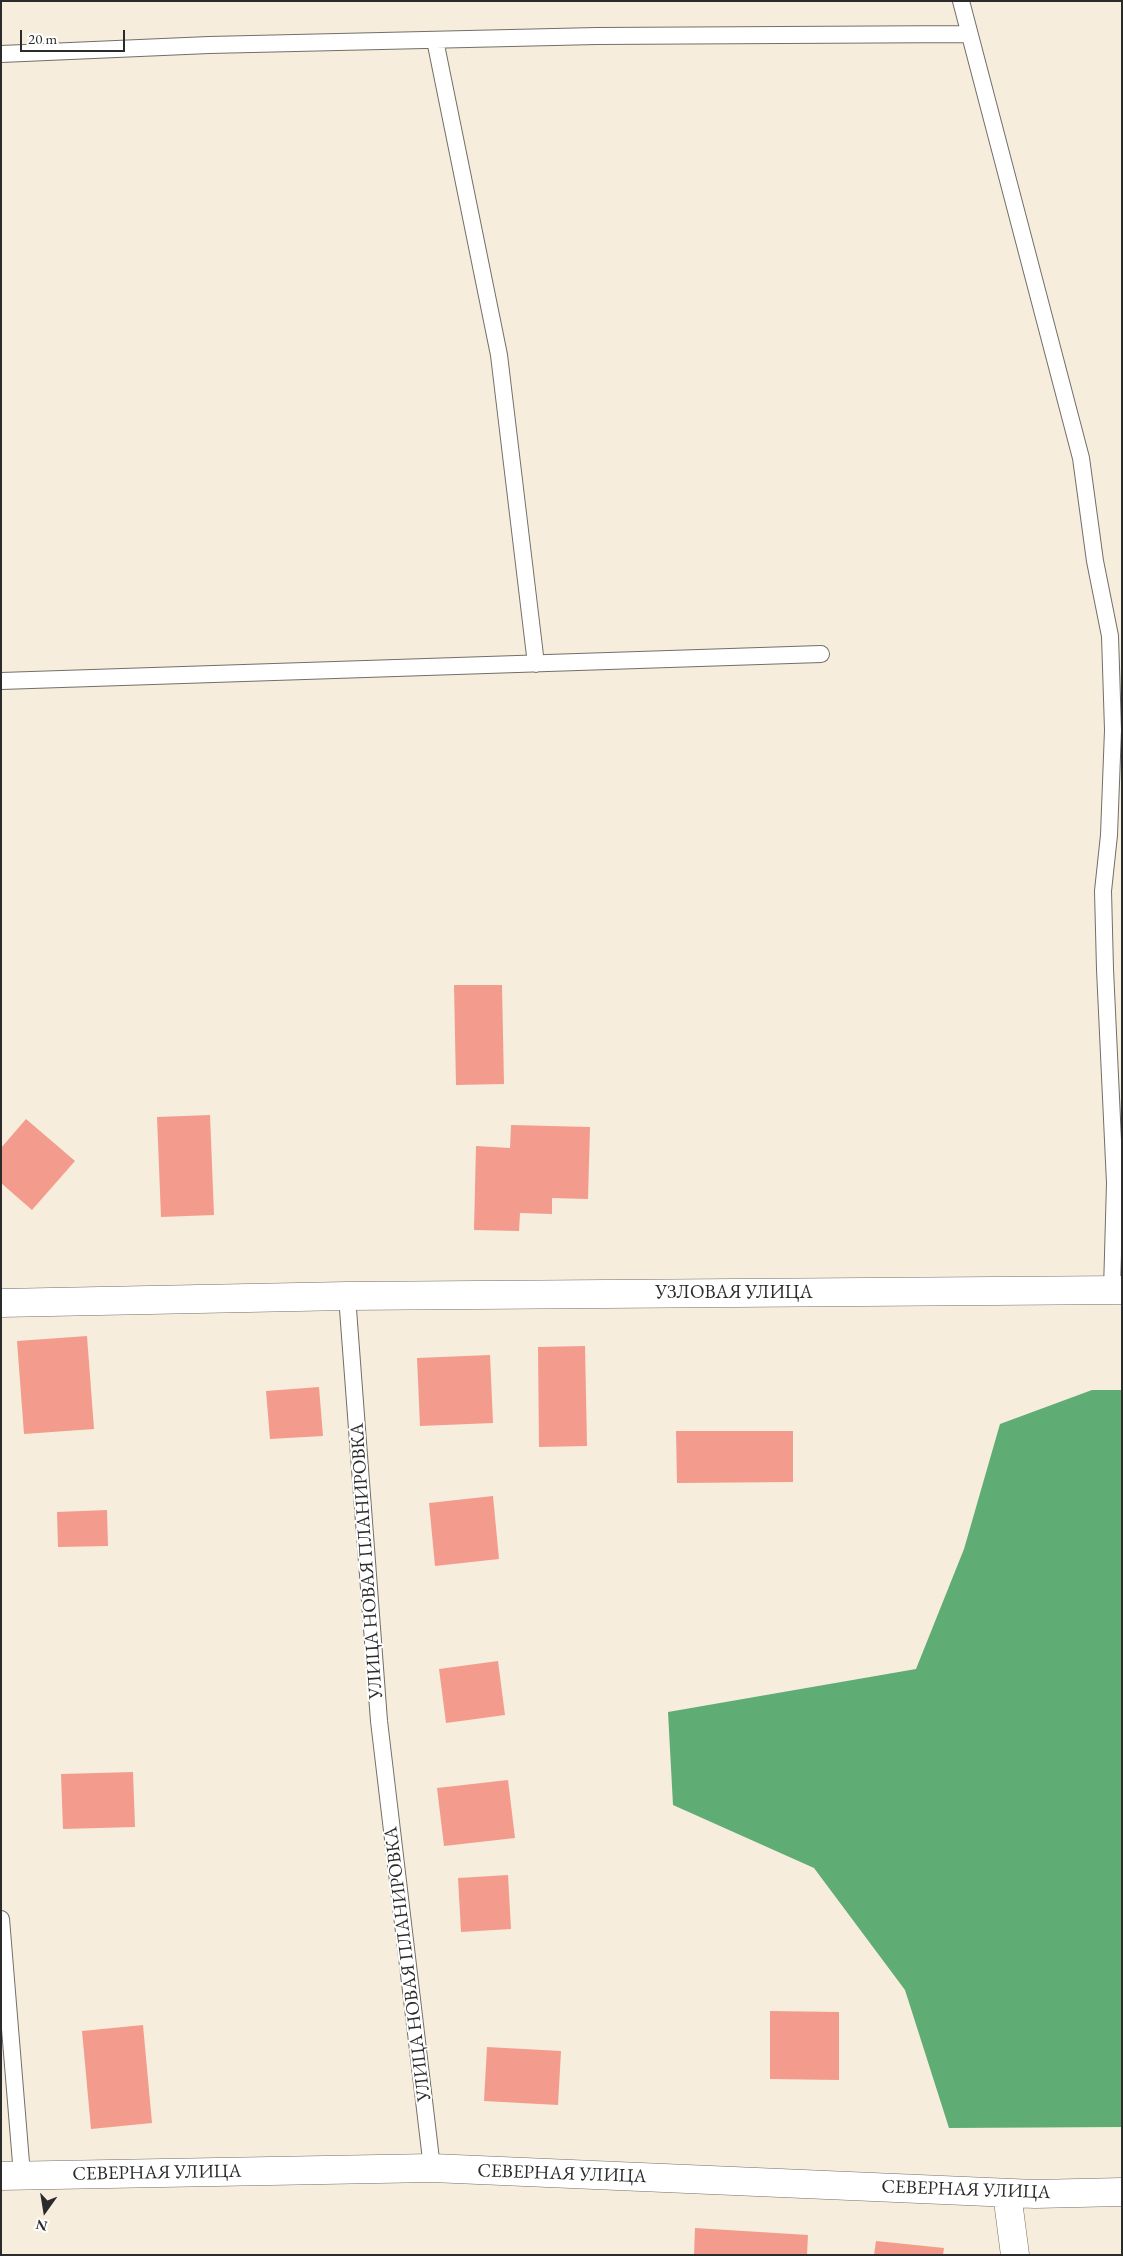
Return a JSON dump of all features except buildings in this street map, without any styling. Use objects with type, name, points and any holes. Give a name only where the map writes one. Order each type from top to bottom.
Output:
[{"type":"street","name":"УЗЛОВАЯ УЛИЦА","points":[[347,1296],[1117,1290]]},
{"type":"street","points":[[1,1303],[347,1296]]},
{"type":"street","name":"СЕВЕРНАЯ УЛИЦА","points":[[12,2175],[432,2168],[1007,2193],[1122,2192]]},
{"type":"street","points":[[1007,2193],[1015,2255]]},
{"type":"lane","points":[[961,1],[968,34],[1081,458],[1095,561],[1110,636],[1113,730],[1109,835],[1103,890],[1105,978],[1115,1183],[1117,1290]]},
{"type":"lane","points":[[1,54],[209,45],[606,36],[968,34]]},
{"type":"lane","points":[[436,40],[499,354],[536,664]]},
{"type":"lane","points":[[1,681],[821,654]]},
{"type":"lane","name":"УЛИЦА НОВАЯ ПЛАНИРОВКА","points":[[347,1296],[379,1721],[432,2168]]},
{"type":"lane","points":[[1,1919],[12,2175]]},
{"type":"green space","points":[[1092,1390],[1122,1390],[1122,2127],[949,2128],[905,1990],[814,1868],[673,1805],[668,1712],[916,1669],[964,1549],[1000,1424]]}]
